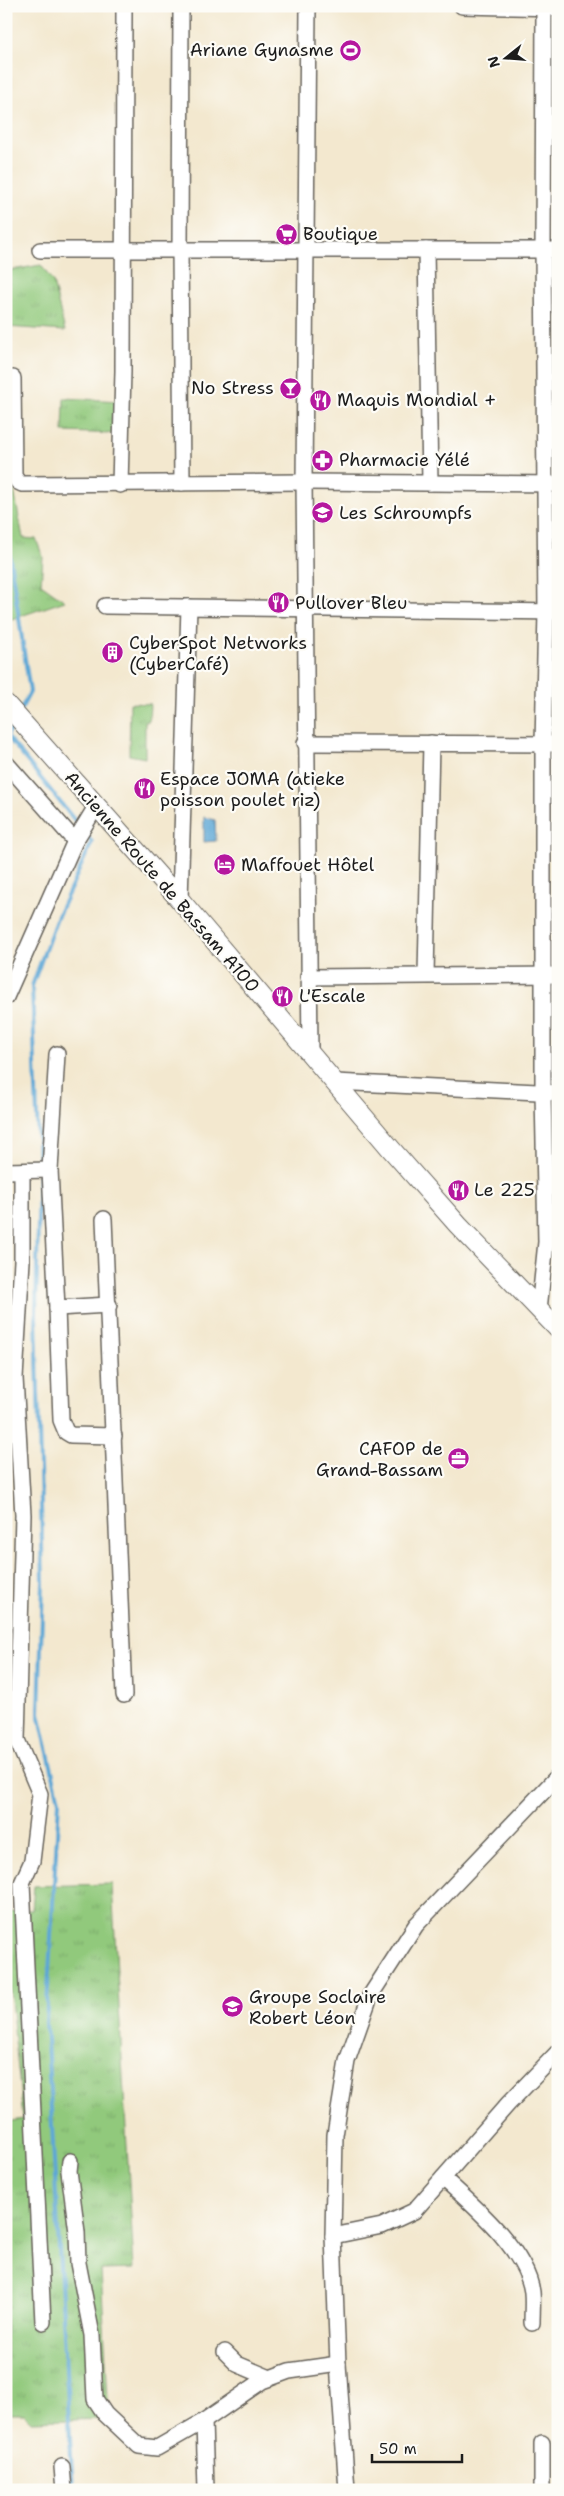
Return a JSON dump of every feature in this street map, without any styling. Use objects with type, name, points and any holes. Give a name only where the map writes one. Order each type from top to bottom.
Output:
[{"type":"main road","name":"Ancienne Route de Bassam A100","points":[[6,704],[180,900],[458,1225],[558,1329]]},
{"type":"street","points":[[120,485],[124,251],[124,6]]},
{"type":"street","points":[[181,6],[180,250],[182,483]]},
{"type":"street","points":[[308,6],[308,250],[304,482],[306,610],[305,743],[310,1051]]},
{"type":"street","points":[[462,6],[551,8],[552,612],[550,744],[552,1240],[539,1310]]},
{"type":"street","points":[[40,250],[550,250]]},
{"type":"street","points":[[426,250],[430,483]]},
{"type":"street","points":[[13,378],[14,476],[22,484],[120,485],[304,482],[551,484]]},
{"type":"street","points":[[104,606],[552,612]]},
{"type":"street","points":[[180,900],[189,607]]},
{"type":"street","points":[[305,743],[550,744]]},
{"type":"street","points":[[426,975],[431,743]]},
{"type":"street","points":[[6,762],[75,841]]},
{"type":"street","points":[[6,997],[75,841],[96,805]]},
{"type":"street","points":[[308,977],[551,975]]},
{"type":"street","points":[[56,1054],[50,1170],[58,1308],[61,1420],[63,1427],[71,1435],[114,1436]]},
{"type":"street","points":[[335,1082],[551,1093]]},
{"type":"street","points":[[6,1170],[50,1170]]},
{"type":"street","points":[[22,1171],[22,1261],[15,1378],[23,1515],[17,1740],[40,1794],[32,1861],[22,1883],[43,2322]]},
{"type":"street","points":[[104,1220],[124,1694]]},
{"type":"street","points":[[58,1308],[109,1305]]},
{"type":"street","points":[[347,2490],[338,2364],[333,2236],[335,2135],[347,2062],[370,1996],[416,1925],[558,1776]]},
{"type":"street","points":[[333,2236],[356,2233],[399,2219],[414,2211],[558,2052]]},
{"type":"street","points":[[70,2161],[78,2263],[91,2322],[95,2399],[99,2407],[139,2446],[157,2448],[204,2421],[262,2381],[290,2371],[338,2364]]},
{"type":"street","points":[[443,2178],[482,2216],[517,2258],[532,2292],[532,2323]]},
{"type":"street","points":[[225,2352],[237,2364],[270,2378]]},
{"type":"street","points":[[204,2421],[206,2490]]},
{"type":"street","points":[[542,2443],[542,2490]]},
{"type":"street","points":[[62,2467],[64,2490]]},
{"type":"green space","points":[[41,265],[53,282],[65,331],[6,327],[6,271]]},
{"type":"green space","points":[[64,398],[120,401],[119,434],[63,432]]},
{"type":"green space","points":[[6,431],[10,470],[23,538],[36,539],[43,557],[41,584],[65,601],[6,621]]},
{"type":"green space","points":[[130,703],[150,704],[149,721],[145,721],[145,758],[129,755]]},
{"type":"green space","points":[[112,1884],[134,2269],[101,2270],[109,2419],[31,2421],[24,2414],[7,2414],[6,2402],[6,2122],[23,2119],[6,1950],[6,1912],[32,1910],[34,1886]]},
{"type":"water","points":[[204,817],[215,820],[216,841],[204,842]]},
{"type":"waterway","points":[[6,532],[30,692],[20,711]]},
{"type":"waterway","points":[[14,722],[7,736],[80,827]]},
{"type":"waterway","points":[[39,1166],[32,986],[56,920],[92,842],[84,833]]},
{"type":"waterway","points":[[39,1173],[36,1315],[43,1581],[39,1713],[59,1801],[46,2022],[73,2490]]},
{"type":"place","name":"Ariane Gynasme","points":[[350,50]]},
{"type":"place","name":"Boutique","points":[[287,234]]},
{"type":"place","name":"No Stress","points":[[290,388]]},
{"type":"place","name":"Maquis Mondial +","points":[[321,400]]},
{"type":"place","name":"Pharmacie Yélé","points":[[323,460]]},
{"type":"place","name":"Les Schroumpfs","points":[[323,513]]},
{"type":"place","name":"Pullover Bleu","points":[[279,603]]},
{"type":"place","name":"CyberSpot Networks (CyberCafé)","points":[[113,653]]},
{"type":"place","name":"Espace JOMA (atieke poisson poulet riz)","points":[[144,789]]},
{"type":"place","name":"Maffouet Hôtel","points":[[225,865]]},
{"type":"place","name":"L'Escale","points":[[283,996]]},
{"type":"place","name":"Le 225","points":[[458,1190]]},
{"type":"place","name":"CAFOP de Grand-Bassam","points":[[459,1459]]},
{"type":"place","name":"Groupe Soclaire Robert Léon","points":[[233,2007]]}]
